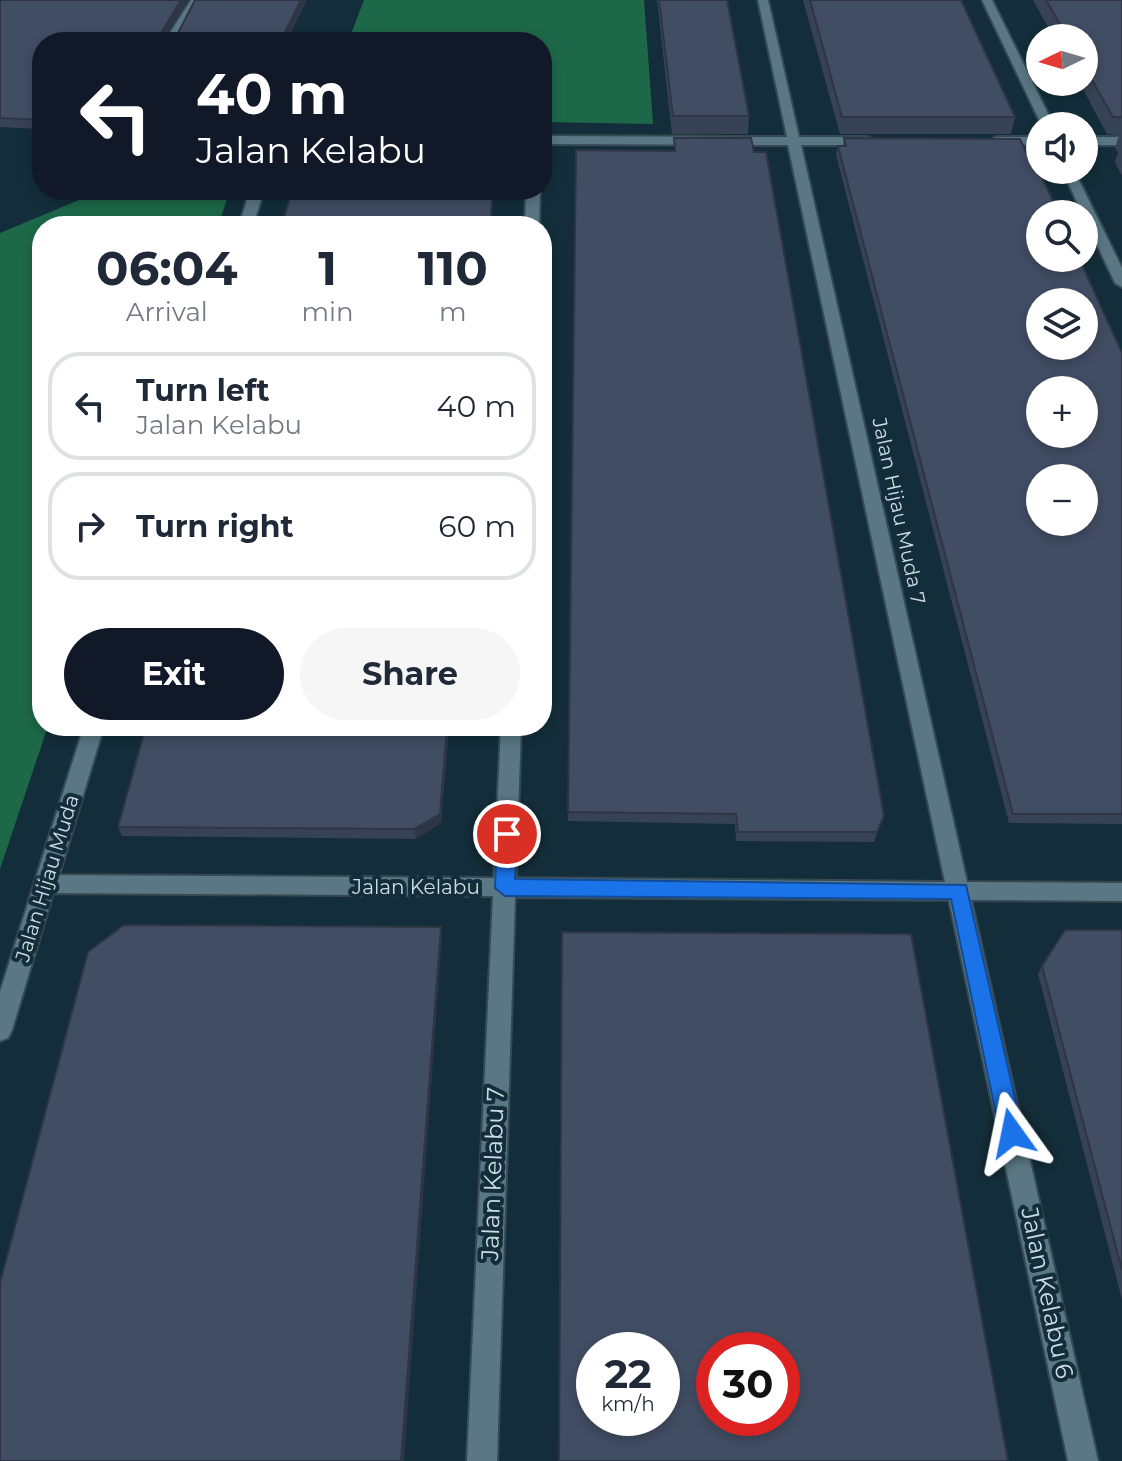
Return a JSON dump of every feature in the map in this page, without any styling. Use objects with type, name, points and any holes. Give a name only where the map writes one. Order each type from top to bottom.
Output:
[{"type":"street","points":[[176,32],[196,0]]},
{"type":"street","name":"Jalan Hijau Muda 7","points":[[763,0],[959,891]]},
{"type":"street","points":[[987,0],[1041,112]]},
{"type":"street","points":[[552,140],[885,141]]},
{"type":"street","points":[[977,141],[1026,141]]},
{"type":"street","points":[[1098,141],[1122,141]]},
{"type":"street","points":[[1075,184],[1122,283]]},
{"type":"street","name":"Jalan Hijau Muda","points":[[0,1030],[91,736]]},
{"type":"street","name":"Jalan Kelabu 7","points":[[482,1461],[511,736]]},
{"type":"street","name":"Jalan Kelabu","points":[[46,884],[1122,892]]},
{"type":"street","name":"Jalan Kelabu 6","points":[[959,891],[1083,1461]]},
{"type":"green space","points":[[364,0],[644,0],[653,124],[552,122],[552,32],[352,32]]},
{"type":"green space","points":[[79,200],[227,200],[221,216],[41,216]]},
{"type":"green space","points":[[32,220],[32,736],[45,736],[0,869],[0,233]]},
{"type":"building","points":[[0,0],[181,0],[162,32],[32,32],[32,120],[0,118]]},
{"type":"building","points":[[195,0],[301,0],[285,32],[179,32]]},
{"type":"building","points":[[659,0],[727,0],[749,116],[673,116]]},
{"type":"building","points":[[810,0],[961,0],[1015,117],[842,117]]},
{"type":"building","points":[[1046,0],[1122,0],[1122,117],[1113,117],[1098,91],[1098,24],[1060,24]]},
{"type":"building","points":[[674,138],[751,138],[754,152],[766,152],[884,816],[877,832],[738,832],[736,814],[568,812],[576,150],[675,151]]},
{"type":"building","points":[[844,138],[1020,139],[1026,152],[1026,184],[1045,184],[1053,200],[1026,200],[1026,272],[1085,272],[1093,288],[1026,288],[1026,360],[1098,360],[1098,300],[1122,353],[1122,814],[1013,814],[838,146],[846,146]]},
{"type":"building","points":[[289,200],[492,200],[491,216],[285,216]]},
{"type":"building","points":[[143,736],[446,736],[440,814],[414,829],[118,827]]},
{"type":"building","points":[[124,925],[441,927],[401,1461],[0,1461],[0,1283],[88,952]]},
{"type":"building","points":[[1065,930],[1122,930],[1122,1270],[1042,966]]},
{"type":"building","points":[[562,932],[911,934],[1008,1461],[559,1461]]},
{"type":"route","points":[[507,834],[505,888],[959,891],[1012,1133]]}]
